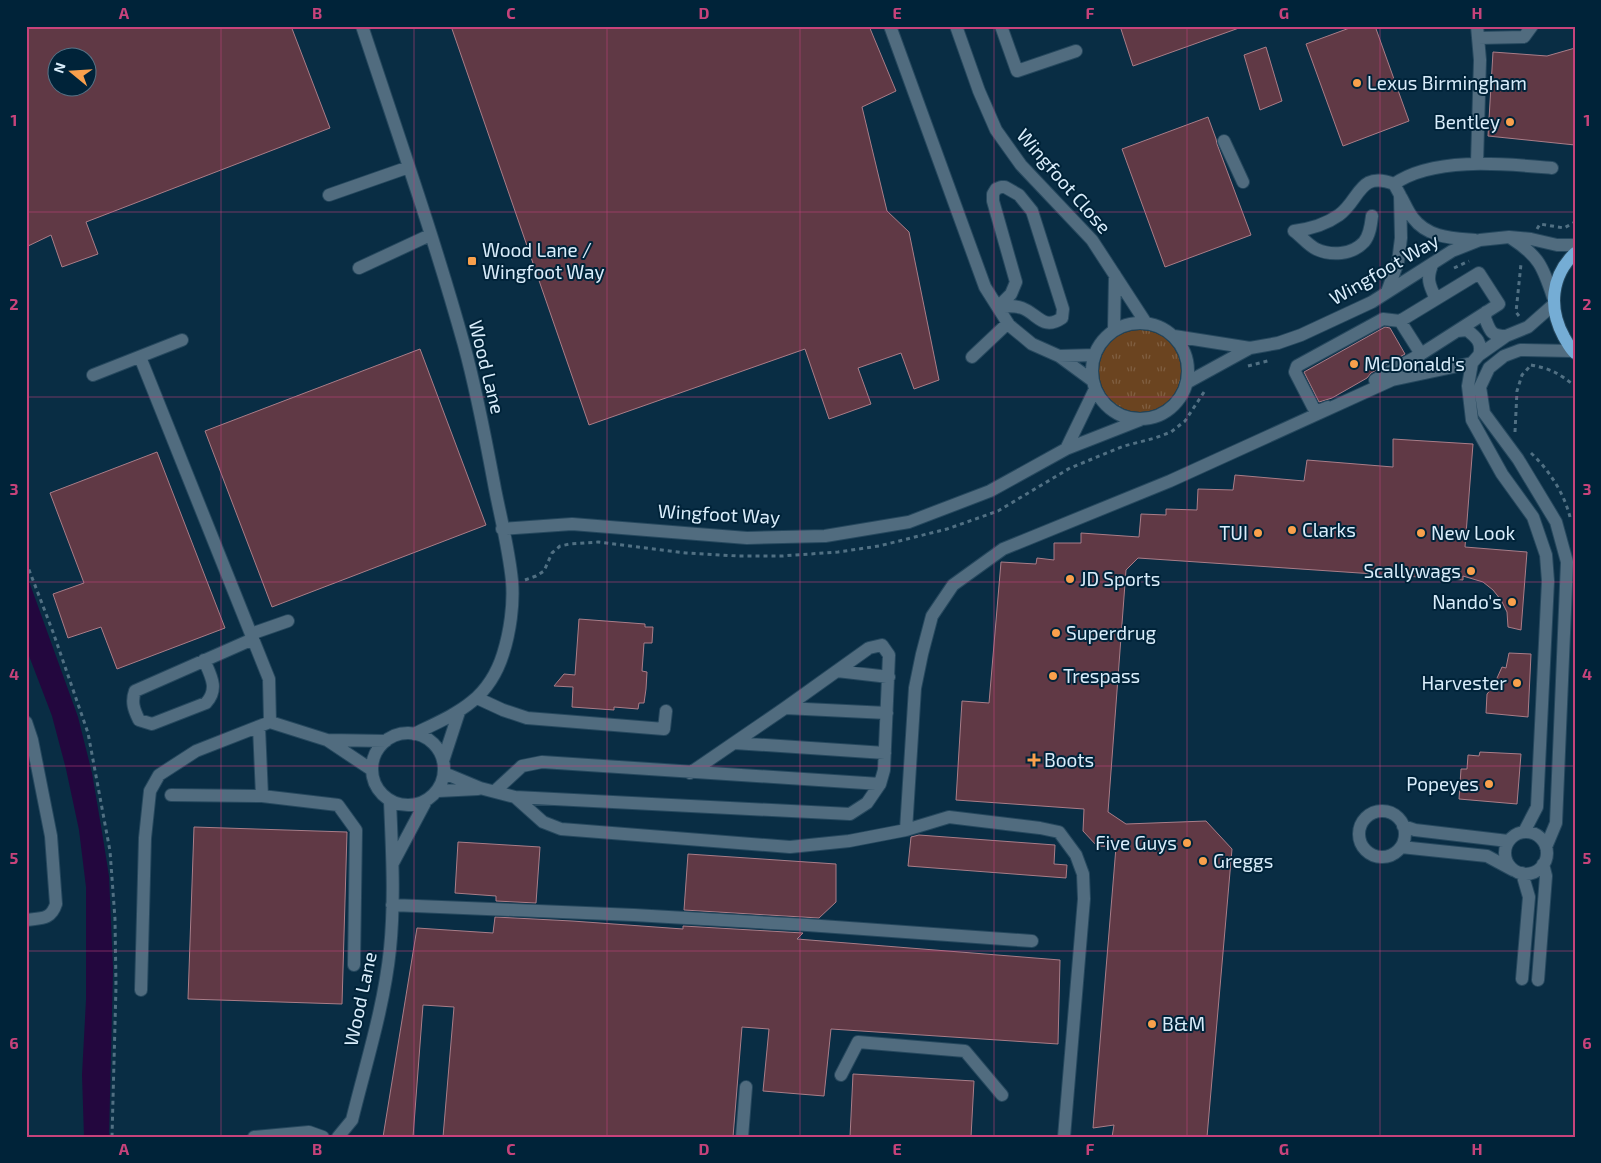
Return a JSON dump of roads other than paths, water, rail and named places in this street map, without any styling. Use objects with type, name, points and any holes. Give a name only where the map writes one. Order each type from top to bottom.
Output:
[{"type":"main road","points":[[1574,352],[1557,322],[1553,301],[1560,274],[1567,261],[1575,253]]},
{"type":"street","name":"Wood Lane","points":[[362,26],[409,167],[464,346],[486,442],[512,582],[510,618],[503,654],[493,677],[478,698],[459,712],[414,734]]},
{"type":"street","points":[[890,26],[985,287],[1008,323],[1032,344],[1059,356],[1094,385]]},
{"type":"street","name":"Wingfoot Close","points":[[956,26],[978,90],[996,130],[1021,165],[1092,240],[1146,323]]},
{"type":"street","points":[[1001,26],[1018,71],[1076,51]]},
{"type":"street","points":[[1476,163],[1480,60],[1478,32],[1524,37],[1532,26]]},
{"type":"street","points":[[1224,141],[1243,182]]},
{"type":"street","points":[[1387,292],[1398,262],[1402,238],[1397,190],[1404,178],[1421,172],[1468,163],[1552,168]]},
{"type":"street","points":[[329,195],[409,167]]},
{"type":"street","points":[[1372,216],[1370,229],[1364,242],[1351,251],[1338,254],[1316,249],[1294,231],[1325,224],[1341,214],[1362,188],[1372,181],[1383,180],[1397,190],[1413,219],[1432,233],[1452,238],[1480,240]]},
{"type":"street","points":[[998,307],[1010,301],[1016,282],[993,201],[993,194],[996,189],[1001,187],[1005,187],[1019,196],[1032,211],[1063,313],[1062,318],[1048,323],[1038,319],[1010,301]]},
{"type":"street","points":[[359,268],[430,235]]},
{"type":"street","points":[[906,830],[915,688],[932,616],[953,585],[1003,549],[1170,481],[1392,380],[1476,359],[1506,336],[1528,327],[1553,301],[1544,268],[1526,249],[1509,237]]},
{"type":"street","name":"Wingfoot Way","points":[[1188,382],[1250,348],[1278,343],[1301,335],[1372,302],[1452,251],[1480,240],[1509,237],[1575,245]]},
{"type":"street","points":[[1433,263],[1428,277],[1428,286],[1436,299]]},
{"type":"street","points":[[1480,273],[1499,304],[1421,354],[1325,408],[1318,411],[1313,407],[1295,372],[1297,366],[1383,320],[1400,321],[1436,299],[1480,273]]},
{"type":"street","points":[[1114,330],[1115,275]]},
{"type":"street","points":[[1486,312],[1485,318],[1492,333],[1497,336],[1506,336]]},
{"type":"street","points":[[1400,321],[1421,354]]},
{"type":"street","points":[[972,357],[1008,323]]},
{"type":"street","points":[[1146,323],[1161,327],[1174,336],[1184,350],[1188,365],[1188,382],[1181,397],[1170,409],[1156,417],[1140,420],[1126,417],[1113,411],[1102,401],[1094,385],[1092,368],[1095,355],[1102,341],[1114,330],[1130,324],[1146,323]]},
{"type":"street","points":[[1457,330],[1467,330],[1480,343],[1481,350],[1476,359],[1468,386],[1472,420],[1502,474],[1533,517],[1546,555],[1548,581],[1537,807],[1524,832]]},
{"type":"street","name":"Wingfoot Way","points":[[1174,336],[1250,348]]},
{"type":"street","points":[[94,375],[182,340]]},
{"type":"street","points":[[1401,848],[1405,834],[1404,826],[1395,815],[1382,811],[1369,815],[1364,821],[1360,832],[1360,840],[1366,850],[1372,855],[1388,856],[1401,848],[1488,856],[1519,872],[1533,873],[1543,864],[1546,858],[1546,846],[1556,822],[1567,562],[1556,522],[1518,459],[1484,413],[1480,387],[1489,368],[1504,356],[1520,350],[1574,352]]},
{"type":"street","points":[[1059,356],[1095,355]]},
{"type":"street","points":[[140,357],[269,679],[262,796]]},
{"type":"street","points":[[1066,449],[1094,385]]},
{"type":"street","name":"Wingfoot Way","points":[[502,529],[572,524],[747,538],[825,536],[909,522],[990,491],[1066,449],[1140,420]]},
{"type":"street","points":[[204,660],[211,676],[213,688],[212,696],[206,703],[152,724],[139,720],[132,698],[134,691],[288,621]]},
{"type":"street","points":[[480,788],[444,767],[439,751],[433,743],[424,737],[414,734],[395,736],[386,741],[378,749],[374,759],[372,770],[374,782],[381,793],[390,801],[402,805],[414,805],[426,801],[438,791],[480,788],[515,797],[850,814],[867,802],[880,784],[884,770],[889,654],[882,645],[868,648],[690,773]]},
{"type":"street","points":[[837,671],[888,677]]},
{"type":"street","points":[[478,698],[503,710],[527,718],[664,729],[666,711]]},
{"type":"street","points":[[785,708],[887,713]]},
{"type":"street","points":[[438,791],[459,712]]},
{"type":"street","points":[[26,722],[32,740],[51,836],[56,904],[54,911],[48,916],[26,920]]},
{"type":"street","points":[[141,990],[145,838],[150,791],[159,775],[196,751],[265,724],[327,740],[386,741]]},
{"type":"street","points":[[327,740],[372,770]]},
{"type":"street","points":[[734,743],[885,753]]},
{"type":"street","points":[[495,791],[522,766],[542,762],[880,784]]},
{"type":"street","points":[[171,795],[262,796],[338,805],[356,830],[354,965]]},
{"type":"street","points":[[515,797],[543,822],[561,829],[790,847],[848,841],[906,830],[949,817],[1060,832],[1076,855],[1083,874],[1084,899],[1064,1137]]},
{"type":"street","name":"Wood Lane","points":[[338,1137],[352,1120],[385,988],[390,947],[392,905],[393,863],[390,801]]},
{"type":"street","name":"Wood Lane","points":[[393,863],[426,801]]},
{"type":"street","points":[[1404,826],[1416,830],[1508,841]]},
{"type":"street","points":[[1522,979],[1530,897],[1519,872],[1508,863],[1505,856],[1508,841],[1516,834],[1524,832],[1537,834],[1546,846]]},
{"type":"street","points":[[1538,980],[1546,876],[1543,864]]},
{"type":"street","points":[[392,905],[644,915],[1032,941]]},
{"type":"street","points":[[841,1074],[858,1042],[965,1052],[1002,1095]]},
{"type":"street","points":[[742,1137],[746,1088]]},
{"type":"street","points":[[254,1137],[309,1132],[323,1137]]},
{"type":"place","name":"Lexus Birmingham","points":[[1357,83]]},
{"type":"place","name":"Bentley","points":[[1510,122]]},
{"type":"place","name":"Wood Lane / Wingfoot Way","points":[[472,261]]},
{"type":"place","name":"McDonald's","points":[[1354,364]]},
{"type":"place","name":"Clarks","points":[[1292,530]]},
{"type":"place","name":"TUI","points":[[1258,533]]},
{"type":"place","name":"New Look","points":[[1421,533]]},
{"type":"place","name":"Scallywags","points":[[1471,571]]},
{"type":"place","name":"JD Sports","points":[[1070,579]]},
{"type":"place","name":"Nando's","points":[[1512,602]]},
{"type":"place","name":"Superdrug","points":[[1056,633]]},
{"type":"place","name":"Trespass","points":[[1053,676]]},
{"type":"place","name":"Harvester","points":[[1517,683]]},
{"type":"place","name":"Boots","points":[[1034,760]]},
{"type":"place","name":"Popeyes","points":[[1489,784]]},
{"type":"place","name":"Five Guys","points":[[1187,843]]},
{"type":"place","name":"Greggs","points":[[1203,861]]},
{"type":"place","name":"B&M","points":[[1152,1024]]}]
